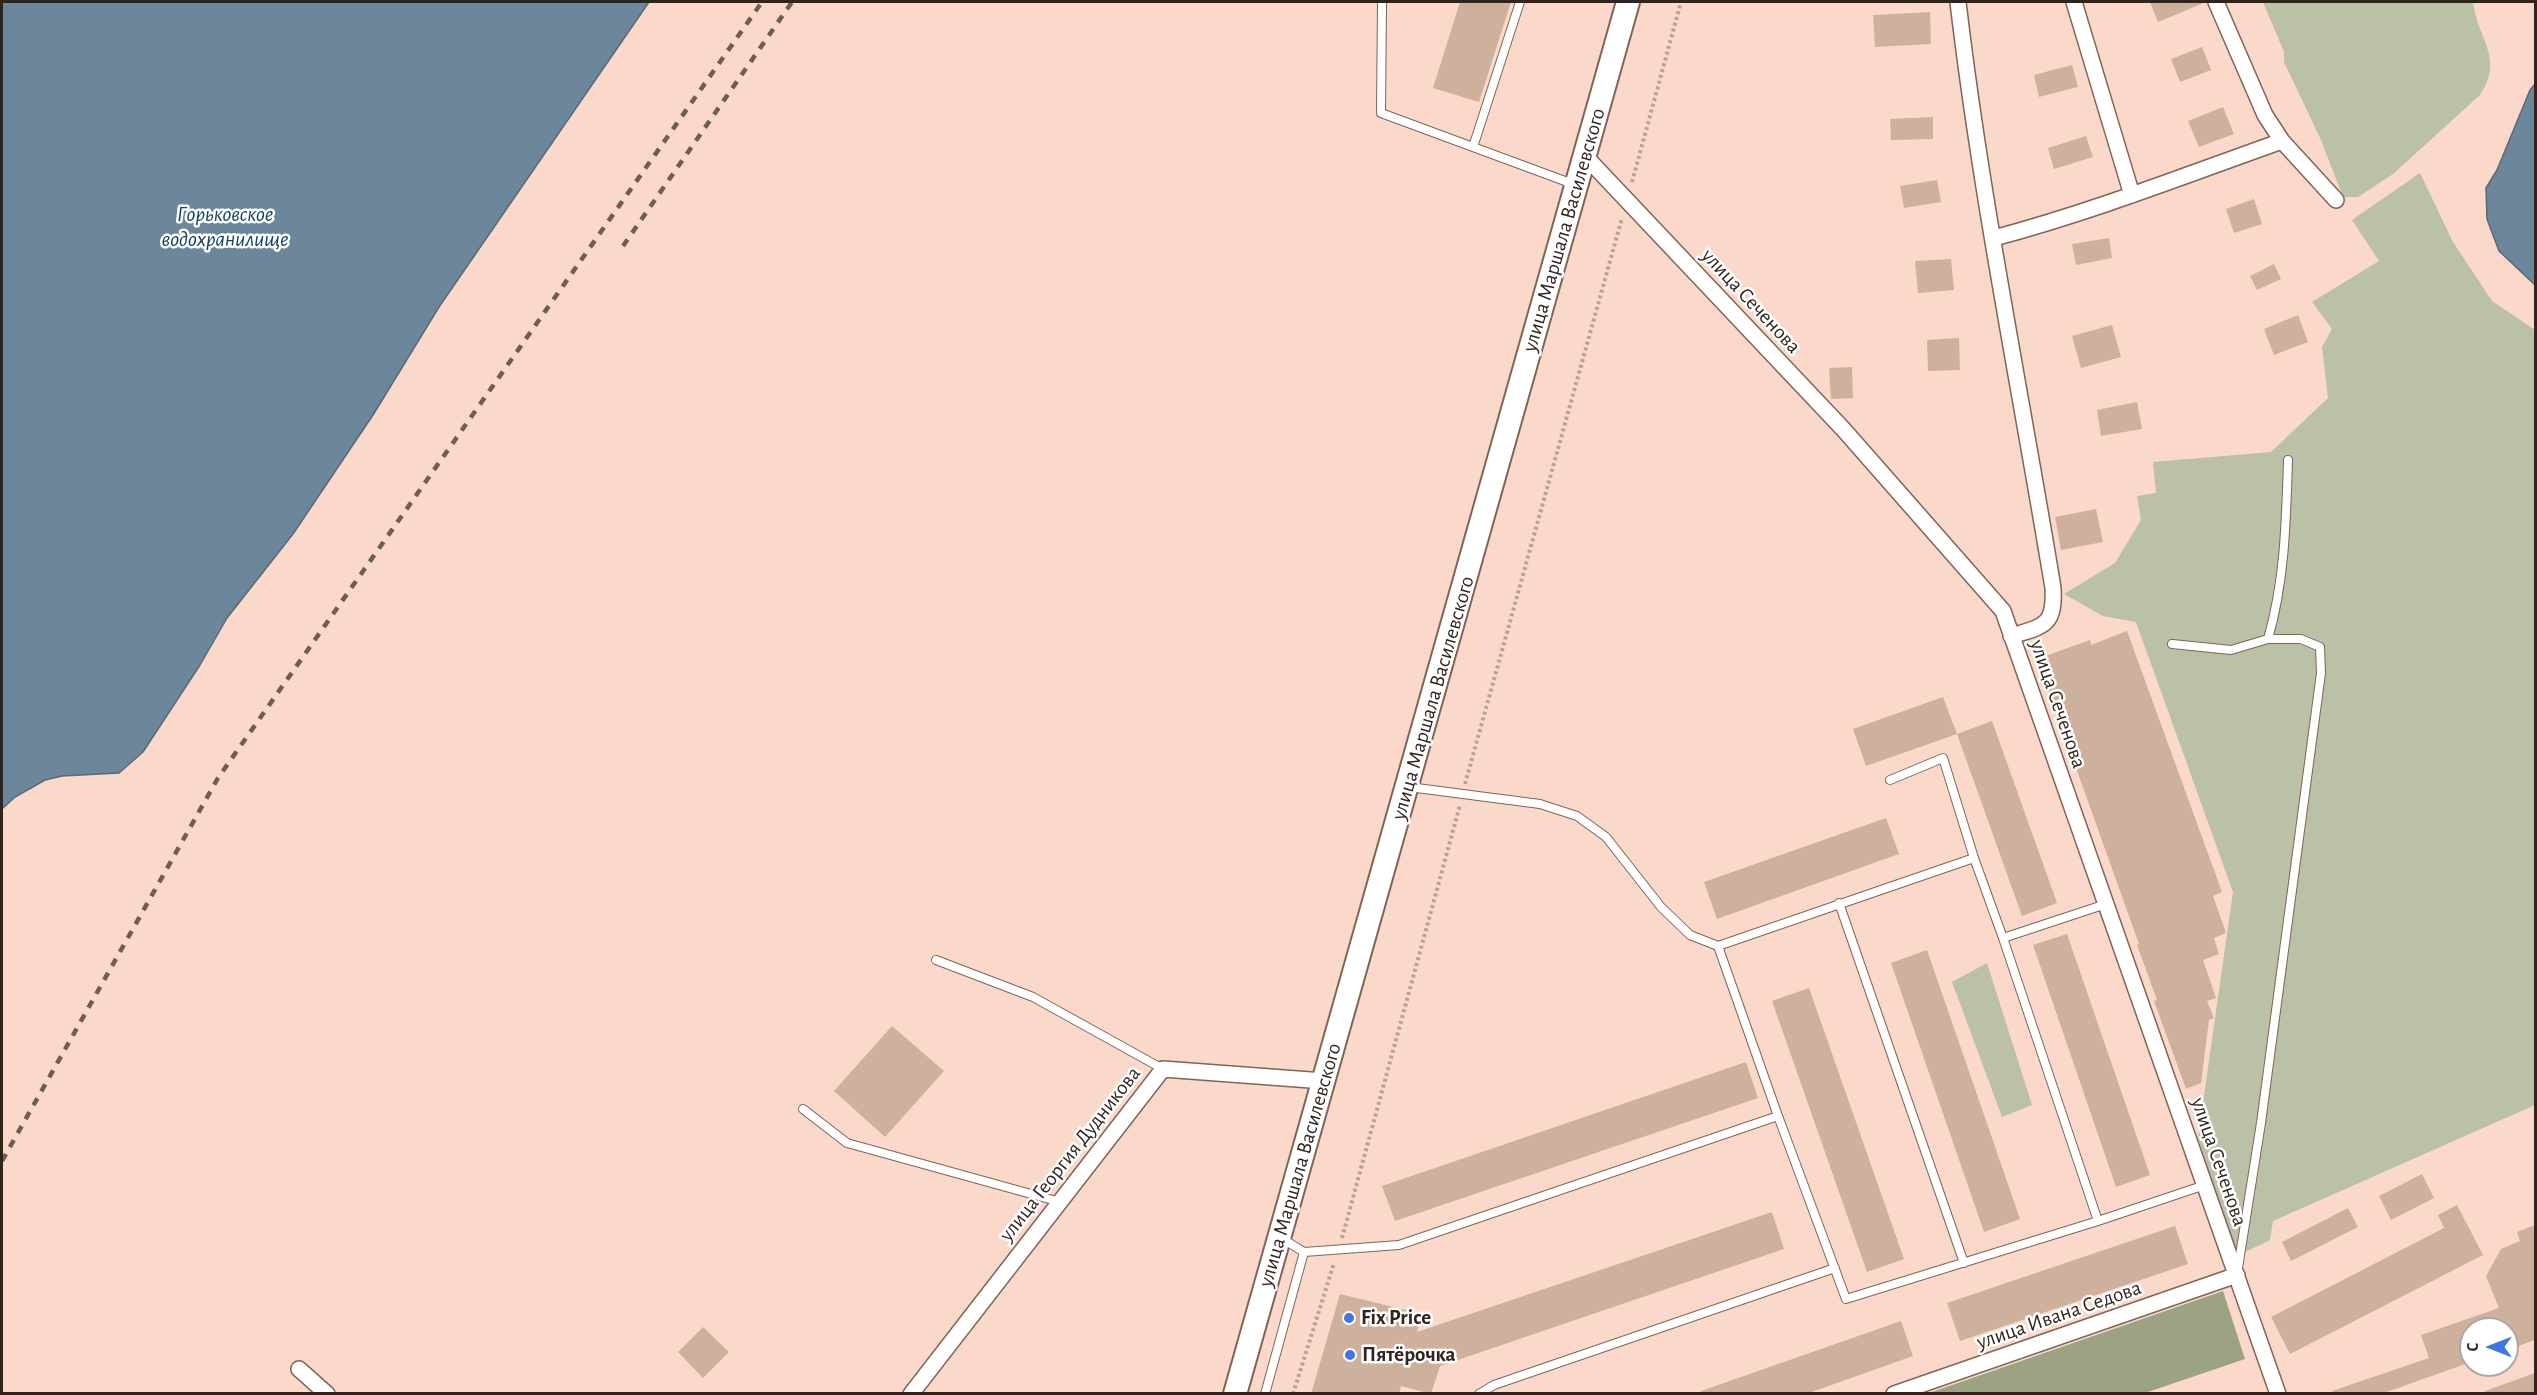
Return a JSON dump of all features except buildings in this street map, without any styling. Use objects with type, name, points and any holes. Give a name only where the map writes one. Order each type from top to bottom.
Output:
[{"type":"street","name":"улица Маршала Василевского","points":[[1235,1394],[1628,2]]},
{"type":"street","points":[[1958,2],[1965,59],[2054,596],[2052,615],[2043,627],[2012,636]]},
{"type":"street","points":[[2074,2],[2132,195]]},
{"type":"street","points":[[2216,2],[2265,115],[2282,141],[2336,200]]},
{"type":"street","points":[[1994,238],[2047,224],[2282,141]]},
{"type":"street","name":"улица Сеченова","points":[[1585,156],[1844,430],[2003,611],[2278,1394]]},
{"type":"street","name":"улица Георгия Дудникова","points":[[911,1394],[1163,1069],[1324,1081]]},
{"type":"street","name":"улица Ивана Седова","points":[[1894,1394],[2236,1275]]},
{"type":"street","points":[[299,1369],[327,1394]]},
{"type":"lane","points":[[1382,2],[1381,113],[1577,185]]},
{"type":"lane","points":[[1473,147],[1520,2]]},
{"type":"lane","points":[[2268,639],[2278,605],[2285,552],[2288,460]]},
{"type":"lane","points":[[2172,644],[2231,650],[2268,639],[2301,639],[2320,647],[2321,673],[2260,1123],[2236,1275]]},
{"type":"lane","points":[[1890,780],[1943,758],[1974,858],[2098,1221]]},
{"type":"lane","points":[[1407,787],[1540,804],[1576,816],[1606,837],[1661,907],[1690,935],[1718,946],[1974,858]]},
{"type":"lane","points":[[1839,903],[1964,1263]]},
{"type":"lane","points":[[2003,938],[2106,904]]},
{"type":"lane","points":[[1718,946],[1846,1299],[2098,1221],[2205,1185]]},
{"type":"lane","points":[[936,960],[1033,997],[1163,1069]]},
{"type":"lane","points":[[803,1109],[847,1143],[1060,1202]]},
{"type":"lane","points":[[1280,1237],[1304,1252],[1399,1245],[1778,1116]]},
{"type":"lane","points":[[1265,1394],[1304,1252]]},
{"type":"lane","points":[[1479,1394],[1494,1385],[1835,1268]]},
{"type":"path","points":[[1293,1394],[1339,1249],[1682,2]]},
{"type":"green space","points":[[2263,2],[2473,2],[2490,59],[2487,82],[2480,95],[2393,174],[2358,197],[2343,197],[2321,140],[2284,62],[2284,52]]},
{"type":"green space","points":[[2420,173],[2453,242],[2492,301],[2535,330],[2535,1105],[2273,1221],[2270,1240],[2237,1256],[2198,1138],[2233,892],[2136,622],[2103,616],[2064,594],[2115,563],[2141,520],[2137,496],[2156,493],[2153,462],[2271,452],[2328,398],[2322,347],[2332,329],[2312,302],[2379,261],[2352,220]]},
{"type":"green space","points":[[1987,963],[2032,1105],[2002,1117],[1952,982]]},
{"type":"green space","points":[[2223,1291],[2245,1359],[2145,1393],[1929,1393]]},
{"type":"water","name":"Горьковское водохранилище","points":[[2,2],[649,2],[439,307],[373,415],[293,534],[227,618],[200,665],[143,752],[119,773],[62,776],[45,780],[15,797],[2,809]]},
{"type":"water","points":[[2535,84],[2535,285],[2499,251],[2487,219],[2486,188],[2497,170],[2530,90]]},
{"type":"railway","points":[[2,1161],[218,778],[762,2]]},
{"type":"railway","points":[[623,246],[792,2]]},
{"type":"place","name":"Fix Price","points":[[1349,1318]]},
{"type":"place","name":"Пятёрочка","points":[[1350,1355]]}]
